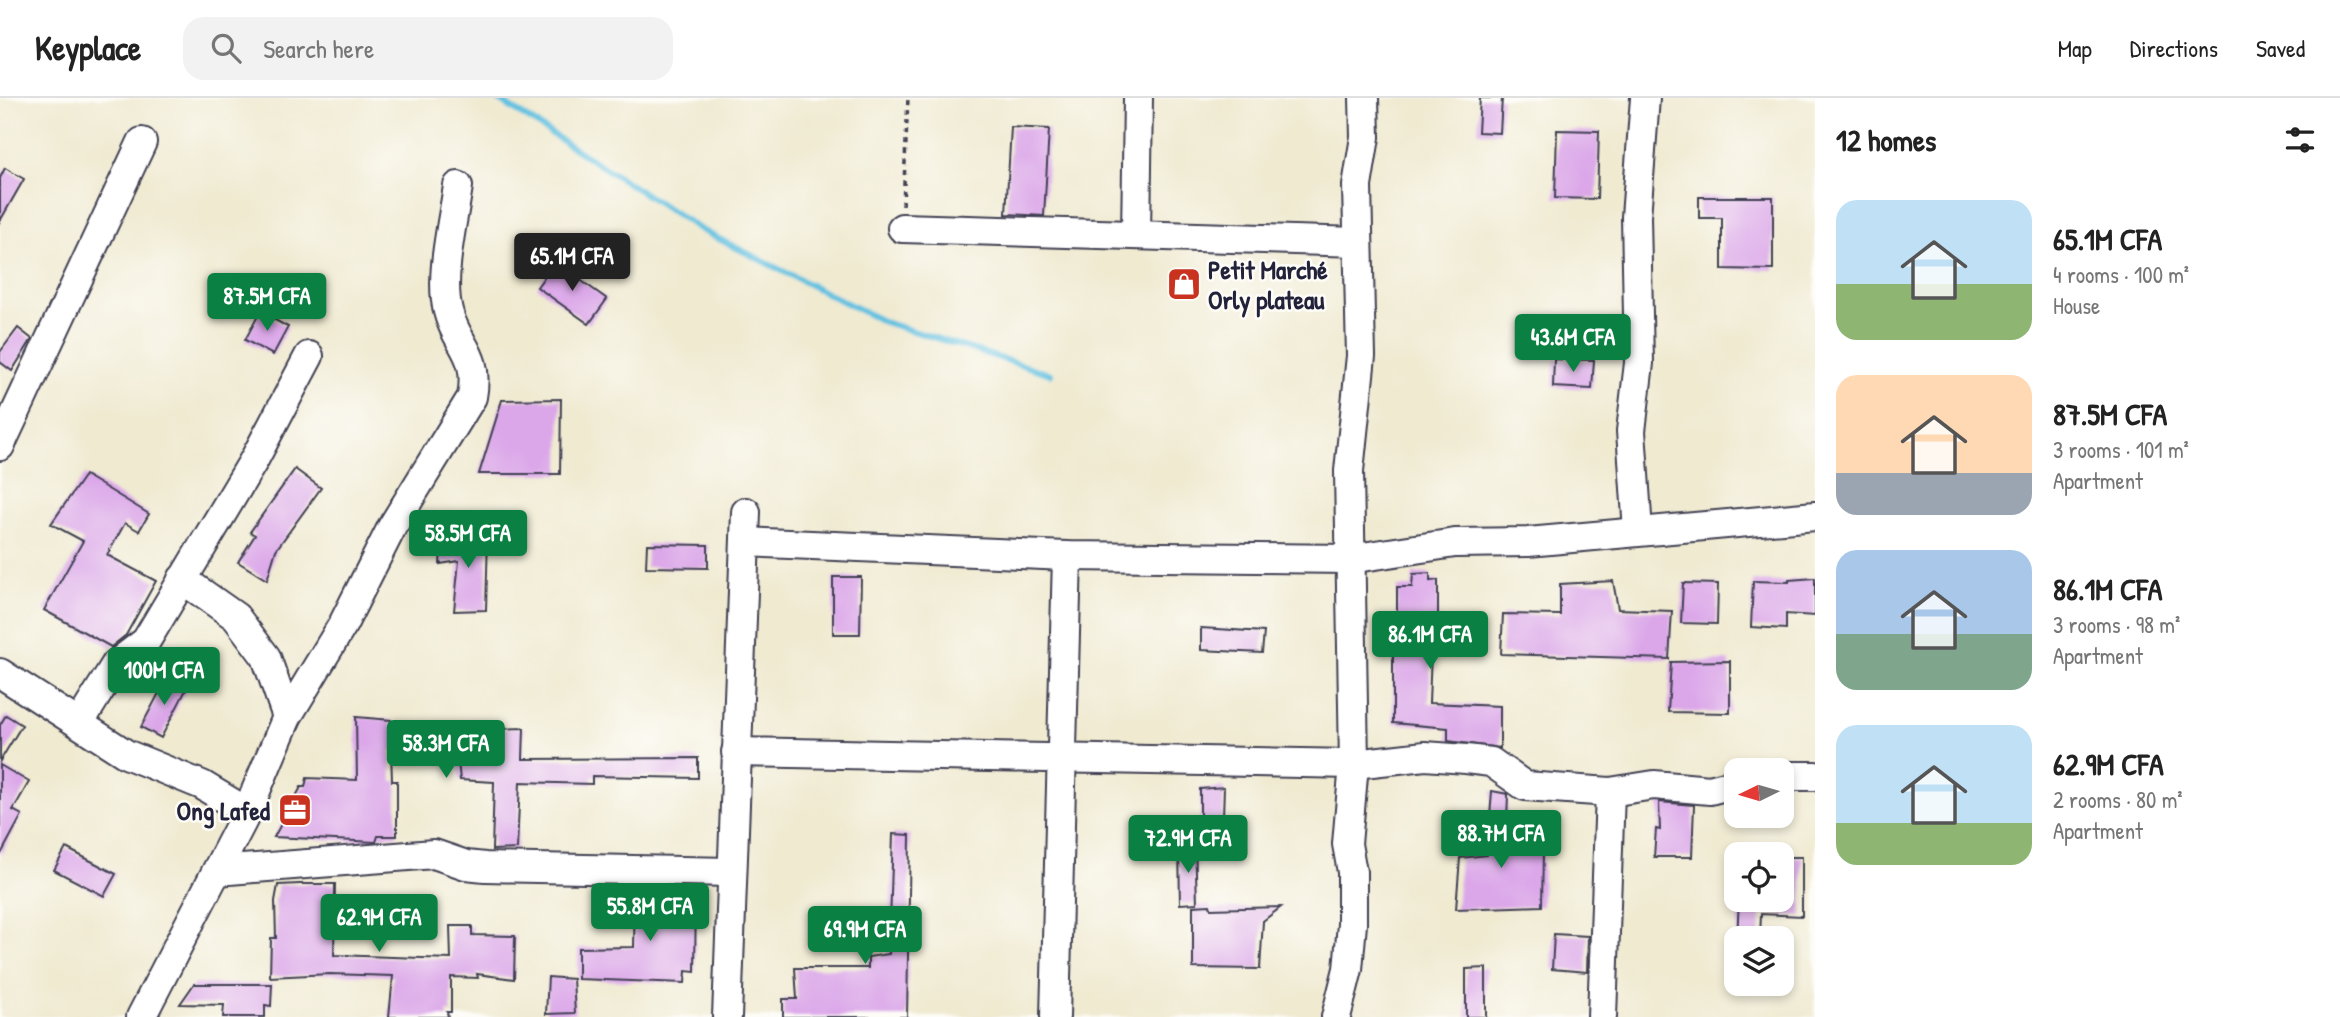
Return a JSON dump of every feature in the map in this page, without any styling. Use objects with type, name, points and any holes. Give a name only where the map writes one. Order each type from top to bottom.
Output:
[{"type":"street","points":[[1136,235],[1138,98]]},
{"type":"street","points":[[1336,1017],[1348,969],[1352,924],[1352,872],[1347,844],[1354,765],[1349,471],[1361,356],[1357,186],[1365,136],[1364,98]]},
{"type":"street","points":[[1638,531],[1631,431],[1639,363],[1636,217],[1645,98]]},
{"type":"street","points":[[0,446],[142,142]]},
{"type":"street","points":[[141,1017],[247,811],[287,717],[342,626],[391,527],[472,397],[475,380],[472,360],[448,311],[446,273],[458,186]]},
{"type":"street","points":[[902,228],[1358,242]]},
{"type":"street","points":[[80,722],[116,664],[146,640],[254,460],[309,356]]},
{"type":"street","points":[[727,1017],[746,512]]},
{"type":"street","points":[[745,542],[1066,556],[1349,559],[1455,543],[1528,542],[1815,516]]},
{"type":"street","points":[[1055,1017],[1066,556]]},
{"type":"street","points":[[182,579],[236,617],[266,657],[287,717]]},
{"type":"street","points":[[0,673],[80,722],[101,740],[125,754],[202,785],[247,811]]},
{"type":"street","points":[[736,752],[1354,765],[1425,756],[1491,762],[1525,786],[1610,792],[1654,785],[1710,790],[1724,786]]},
{"type":"street","points":[[1794,776],[1815,776]]},
{"type":"street","points":[[1602,1017],[1610,792]]},
{"type":"street","points":[[217,871],[433,854],[485,867],[731,872]]},
{"type":"path","points":[[902,228],[908,98]]},
{"type":"building","points":[[1480,98],[1502,98],[1500,133],[1478,132]]},
{"type":"building","points":[[1011,127],[1049,129],[1044,216],[1006,214]]},
{"type":"building","points":[[1557,130],[1599,131],[1597,199],[1555,198]]},
{"type":"building","points":[[5,168],[24,179],[0,221],[0,178]]},
{"type":"building","points":[[1699,197],[1773,197],[1773,270],[1722,269],[1722,218],[1699,218]]},
{"type":"building","points":[[555,262],[607,299],[589,324],[537,287]]},
{"type":"building","points":[[260,312],[288,327],[273,355],[245,340]]},
{"type":"building","points":[[18,328],[32,339],[12,371],[0,362],[0,352]]},
{"type":"building","points":[[1554,359],[1594,360],[1592,389],[1553,387]]},
{"type":"building","points":[[561,399],[560,474],[479,474],[502,400]]},
{"type":"building","points":[[295,469],[321,488],[276,550],[267,580],[238,562],[255,535],[250,532]]},
{"type":"building","points":[[85,475],[149,514],[139,531],[125,523],[107,555],[156,581],[126,635],[111,647],[44,610],[83,541],[51,524]]},
{"type":"building","points":[[442,536],[488,536],[486,610],[454,611],[459,561],[440,564]]},
{"type":"building","points":[[647,544],[708,545],[708,568],[646,567]]},
{"type":"building","points":[[1430,573],[1430,581],[1438,580],[1438,634],[1442,634],[1442,654],[1431,653],[1429,703],[1500,706],[1500,748],[1448,741],[1448,728],[1393,723],[1393,652],[1382,652],[1383,633],[1397,634],[1397,587],[1412,587],[1413,574]]},
{"type":"building","points":[[833,577],[861,577],[860,634],[833,634]]},
{"type":"building","points":[[1815,578],[1815,616],[1786,614],[1786,629],[1751,627],[1753,581],[1789,582]]},
{"type":"building","points":[[1613,581],[1618,609],[1672,611],[1669,659],[1501,654],[1503,614],[1560,615],[1560,584]]},
{"type":"building","points":[[1683,583],[1718,584],[1717,624],[1681,623]]},
{"type":"building","points":[[1201,628],[1264,632],[1262,653],[1201,650]]},
{"type":"building","points":[[1730,661],[1730,713],[1668,712],[1671,662]]},
{"type":"building","points":[[168,676],[188,686],[161,738],[141,727]]},
{"type":"building","points":[[6,715],[22,725],[0,761],[0,725]]},
{"type":"building","points":[[356,717],[391,720],[391,727],[466,730],[524,728],[523,759],[698,758],[698,778],[592,776],[592,784],[520,782],[517,849],[492,850],[494,782],[460,780],[457,752],[391,750],[392,781],[397,781],[397,836],[378,836],[376,842],[274,837],[301,787],[305,787],[307,778],[357,780]]},
{"type":"building","points":[[0,765],[29,782],[13,810],[22,815],[0,856]]},
{"type":"building","points":[[1224,787],[1222,848],[1200,846],[1200,789]]},
{"type":"building","points":[[1492,791],[1508,794],[1506,848],[1543,850],[1542,906],[1456,909],[1460,858],[1487,855]]},
{"type":"building","points":[[1659,802],[1694,805],[1692,857],[1654,857],[1656,829],[1660,830]]},
{"type":"building","points":[[893,834],[910,835],[907,1017],[783,1017],[783,999],[797,999],[795,968],[868,968],[868,957],[889,954]]},
{"type":"building","points":[[1195,844],[1197,903],[1180,904],[1179,846]]},
{"type":"building","points":[[66,848],[116,874],[104,896],[54,870]]},
{"type":"building","points":[[1794,857],[1802,857],[1802,916],[1761,914],[1760,926],[1738,926],[1738,912],[1794,912]]},
{"type":"building","points":[[335,884],[334,955],[451,959],[450,926],[472,926],[472,935],[515,936],[514,979],[477,974],[478,978],[451,977],[451,1012],[447,1012],[448,1017],[389,1017],[393,976],[330,974],[270,977],[271,938],[276,938],[275,901],[278,885]]},
{"type":"building","points":[[682,889],[696,891],[695,972],[686,971],[685,983],[578,979],[578,948],[634,947],[635,893]]},
{"type":"building","points":[[1210,905],[1211,909],[1281,907],[1263,921],[1260,969],[1193,968],[1193,906]]},
{"type":"building","points":[[1554,934],[1588,936],[1587,972],[1552,969]]},
{"type":"building","points":[[1486,968],[1486,1017],[1466,1017],[1466,969]]},
{"type":"building","points":[[548,977],[573,979],[575,1013],[546,1014]]},
{"type":"building","points":[[194,984],[272,984],[271,1006],[265,1005],[265,1017],[223,1017],[224,1005],[180,1004]]},
{"type":"waterway","points":[[496,98],[701,230],[884,322],[1051,374]]},
{"type":"place","name":"Petit Marché Orly plateau","points":[[1184,284]]},
{"type":"place","name":"Ong Lafed","points":[[295,810]]}]
